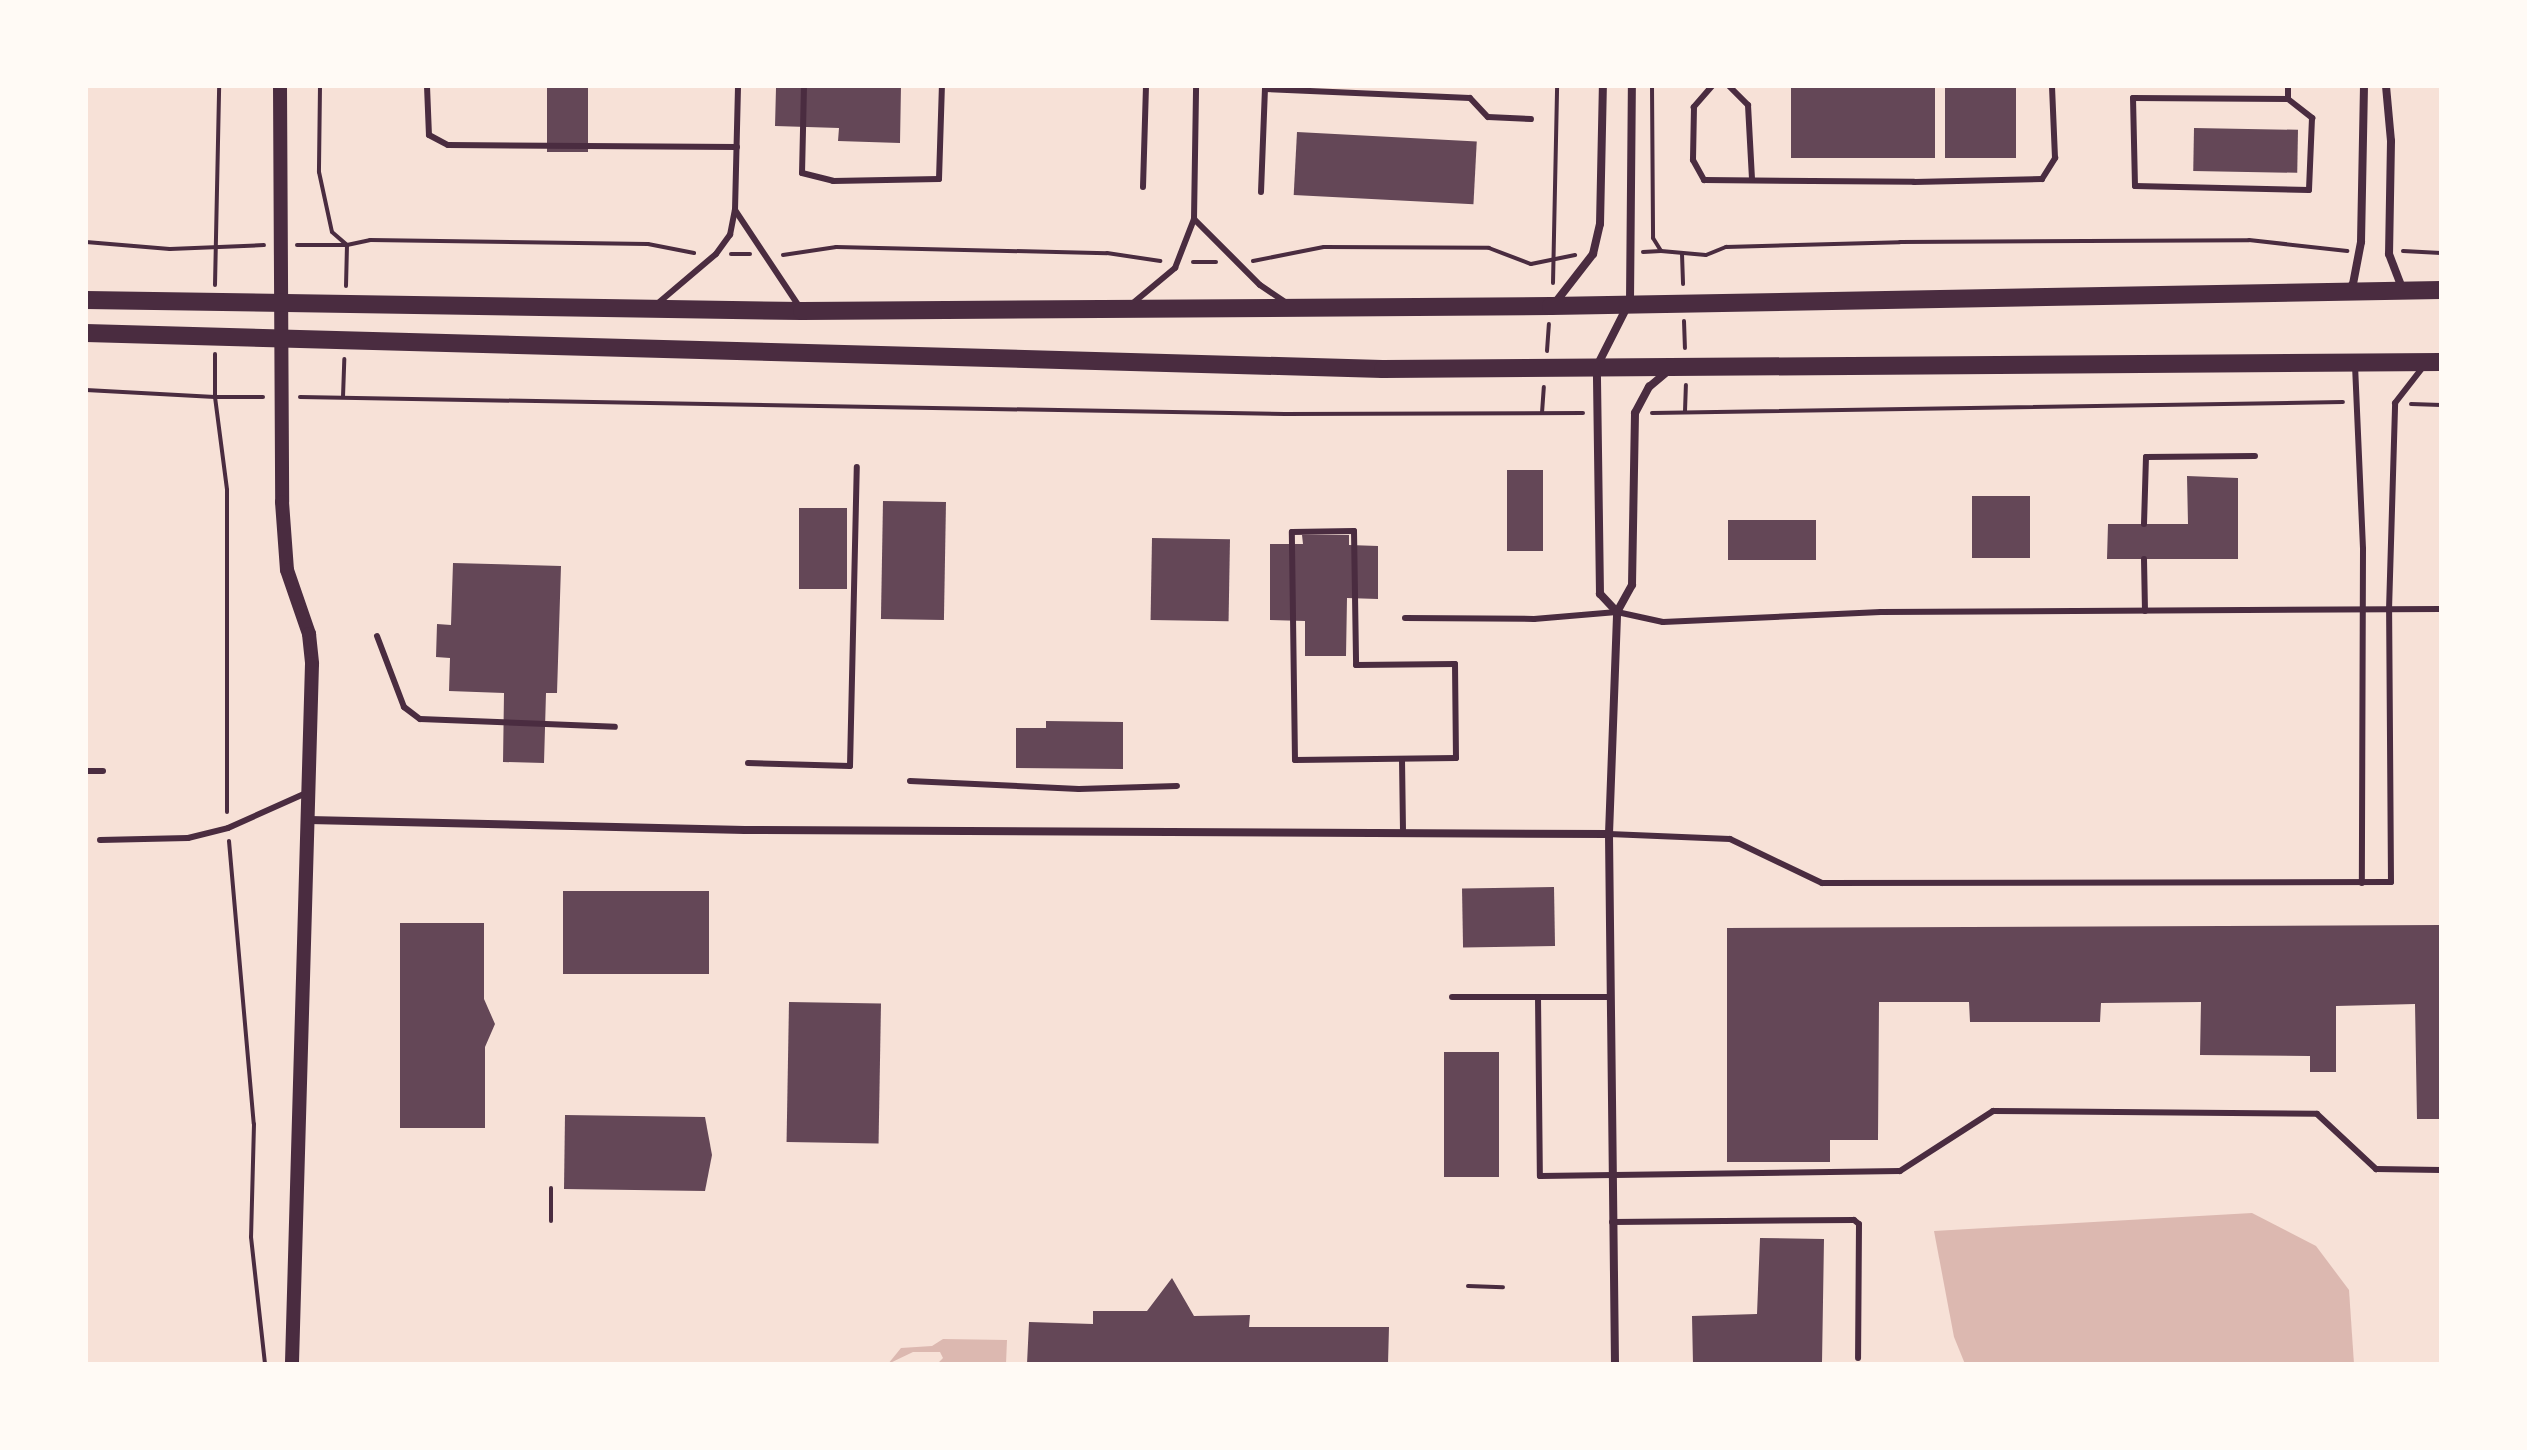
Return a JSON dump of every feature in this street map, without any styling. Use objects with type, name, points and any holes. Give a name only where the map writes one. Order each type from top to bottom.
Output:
[{"type":"main road","points":[[86,300],[802,311],[1290,305],[1551,306],[1630,301],[2342,294],[2402,288],[2441,290]]},
{"type":"main road","points":[[86,333],[282,341],[1383,369],[2434,362]]},
{"type":"street","points":[[280,86],[287,570],[309,634],[312,664],[292,1364]]},
{"type":"street","points":[[1551,306],[1578,280],[1593,254],[1600,224],[1603,86]]},
{"type":"street","points":[[1617,612],[1600,594],[1597,366],[1630,301],[1632,86]]},
{"type":"street","points":[[2342,294],[2353,284],[2361,242],[2364,86]]},
{"type":"street","points":[[2386,86],[2391,141],[2389,254],[2402,288]]},
{"type":"street","points":[[1615,1364],[1609,834],[1617,612],[1632,585],[1635,413],[1649,387],[1681,365]]},
{"type":"street","points":[[309,820],[745,830],[1609,834]]},
{"type":"lane","points":[[427,86],[429,135],[448,145],[737,147]]},
{"type":"lane","points":[[646,311],[702,270],[730,235],[735,210],[738,86]]},
{"type":"lane","points":[[804,86],[802,173],[833,181],[939,179],[942,86]]},
{"type":"lane","points":[[1143,187],[1146,86]]},
{"type":"lane","points":[[1128,307],[1177,261],[1194,219],[1196,86]]},
{"type":"lane","points":[[1423,86],[1423,96]]},
{"type":"lane","points":[[1712,86],[1694,107],[1696,172],[1704,180],[2042,179],[2055,158],[2052,86]]},
{"type":"lane","points":[[1729,86],[1748,105],[1752,180]]},
{"type":"lane","points":[[2139,86],[2139,98]]},
{"type":"lane","points":[[2288,86],[2288,99]]},
{"type":"lane","points":[[1261,192],[1265,88],[1470,98],[1488,117],[1531,119]]},
{"type":"lane","points":[[2133,98],[2288,99],[2312,118],[2309,190],[2135,186],[2133,98]]},
{"type":"lane","points":[[735,210],[802,311]]},
{"type":"lane","points":[[1194,219],[1237,262],[1290,305]]},
{"type":"lane","points":[[2355,362],[2361,609],[2362,883]]},
{"type":"lane","points":[[1609,834],[1730,839],[1822,883],[2391,882],[2389,610],[2395,403],[2406,382],[2434,362]]},
{"type":"lane","points":[[2144,524],[2146,457],[2255,456]]},
{"type":"lane","points":[[748,763],[850,766],[857,467]]},
{"type":"lane","points":[[1354,531],[1356,665],[1455,664],[1456,758],[1402,759],[1295,760],[1292,532],[1354,531]]},
{"type":"lane","points":[[2144,559],[2145,611]]},
{"type":"lane","points":[[1405,618],[1534,619],[1617,612],[1663,622],[1881,612],[2441,609]]},
{"type":"lane","points":[[377,636],[404,707],[420,719],[615,727]]},
{"type":"lane","points":[[1402,759],[1403,833]]},
{"type":"lane","points":[[86,771],[103,771]]},
{"type":"lane","points":[[910,781],[1079,789],[1177,786]]},
{"type":"lane","points":[[100,840],[169,842],[228,828],[309,791]]},
{"type":"lane","points":[[1452,997],[1610,997]]},
{"type":"lane","points":[[1538,997],[1540,1176],[1900,1171],[1993,1111],[2317,1114],[2376,1169],[2441,1170]]},
{"type":"lane","points":[[1612,1222],[1854,1220],[1859,1224],[1858,1358]]},
{"type":"path","points":[[86,242],[170,249],[215,246],[219,86]]},
{"type":"path","points":[[320,86],[319,172],[332,232],[347,245],[370,240],[648,244],[689,253]]},
{"type":"path","points":[[343,397],[1285,414],[1542,413],[1555,256],[1557,86]]},
{"type":"path","points":[[1652,86],[1653,238],[1661,251],[1706,255],[1726,247],[2249,240],[2324,251]]},
{"type":"path","points":[[783,255],[836,247],[1107,253],[1177,261],[1237,262],[1324,247],[1489,248],[1531,264],[1555,256]]},
{"type":"path","points":[[2433,252],[2441,253]]},
{"type":"path","points":[[1682,254],[1681,365],[1685,411]]},
{"type":"path","points":[[86,390],[204,394]]},
{"type":"path","points":[[1656,413],[2356,402]]},
{"type":"path","points":[[2395,403],[2441,405]]},
{"type":"path","points":[[551,1188],[551,1221]]},
{"type":"path","points":[[251,1237],[265,1364]]},
{"type":"path","points":[[1468,1286],[1503,1287]]},
{"type":"shaded area","points":[[2252,1213],[2316,1246],[2349,1290],[2354,1364],[1965,1364],[1954,1337],[1934,1231]]},
{"type":"shaded area","points":[[943,1339],[1007,1340],[1006,1364],[937,1364],[943,1358],[940,1352],[913,1352],[888,1364],[901,1348],[932,1346]]},
{"type":"building","points":[[547,86],[588,86],[588,152],[547,152]]},
{"type":"building","points":[[901,86],[900,143],[838,141],[839,128],[775,126],[776,88]]},
{"type":"building","points":[[1791,86],[1935,86],[1935,158],[1791,158]]},
{"type":"building","points":[[1945,86],[2016,86],[2016,158],[1945,158]]},
{"type":"building","points":[[2194,128],[2298,130],[2297,173],[2193,171]]},
{"type":"building","points":[[1297,132],[1477,141],[1473,204],[1294,195]]},
{"type":"building","points":[[1507,470],[1543,470],[1543,551],[1507,551]]},
{"type":"building","points":[[2187,476],[2238,478],[2238,559],[2107,559],[2108,524],[2188,524]]},
{"type":"building","points":[[1972,496],[2030,496],[2030,558],[1972,558]]},
{"type":"building","points":[[883,501],[946,502],[944,620],[881,619]]},
{"type":"building","points":[[799,508],[847,508],[847,589],[799,589]]},
{"type":"building","points":[[1728,520],[1816,520],[1816,560],[1728,560]]},
{"type":"building","points":[[1302,535],[1349,535],[1349,545],[1378,546],[1378,599],[1347,598],[1346,656],[1305,656],[1305,621],[1270,620],[1270,544],[1303,544]]},
{"type":"building","points":[[1152,538],[1230,539],[1229,621],[1151,620]]},
{"type":"building","points":[[453,563],[561,566],[557,693],[546,693],[544,763],[503,762],[504,693],[449,691],[450,658],[436,657],[437,624],[451,625]]},
{"type":"building","points":[[1046,721],[1123,722],[1123,769],[1016,768],[1016,728],[1046,728]]},
{"type":"building","points":[[1554,887],[1555,946],[1463,948],[1462,889]]},
{"type":"building","points":[[563,891],[709,891],[709,974],[563,974]]},
{"type":"building","points":[[400,923],[484,923],[484,999],[495,1024],[485,1047],[485,1128],[400,1128]]},
{"type":"building","points":[[2441,925],[2441,1119],[2417,1119],[2415,1004],[2336,1006],[2336,1072],[2310,1072],[2310,1056],[2200,1055],[2201,1002],[2101,1003],[2100,1022],[1970,1022],[1969,1002],[1879,1002],[1878,1140],[1830,1140],[1830,1162],[1727,1162],[1727,928]]},
{"type":"building","points":[[789,1002],[881,1004],[879,1144],[787,1142]]},
{"type":"building","points":[[1444,1052],[1499,1052],[1499,1177],[1444,1177]]},
{"type":"building","points":[[565,1115],[705,1117],[712,1155],[705,1191],[564,1189]]},
{"type":"building","points":[[1760,1238],[1824,1239],[1822,1364],[1693,1364],[1692,1316],[1757,1314]]},
{"type":"building","points":[[1172,1278],[1194,1316],[1250,1315],[1249,1327],[1389,1327],[1388,1364],[1027,1364],[1029,1322],[1093,1324],[1093,1311],[1147,1311]]}]
